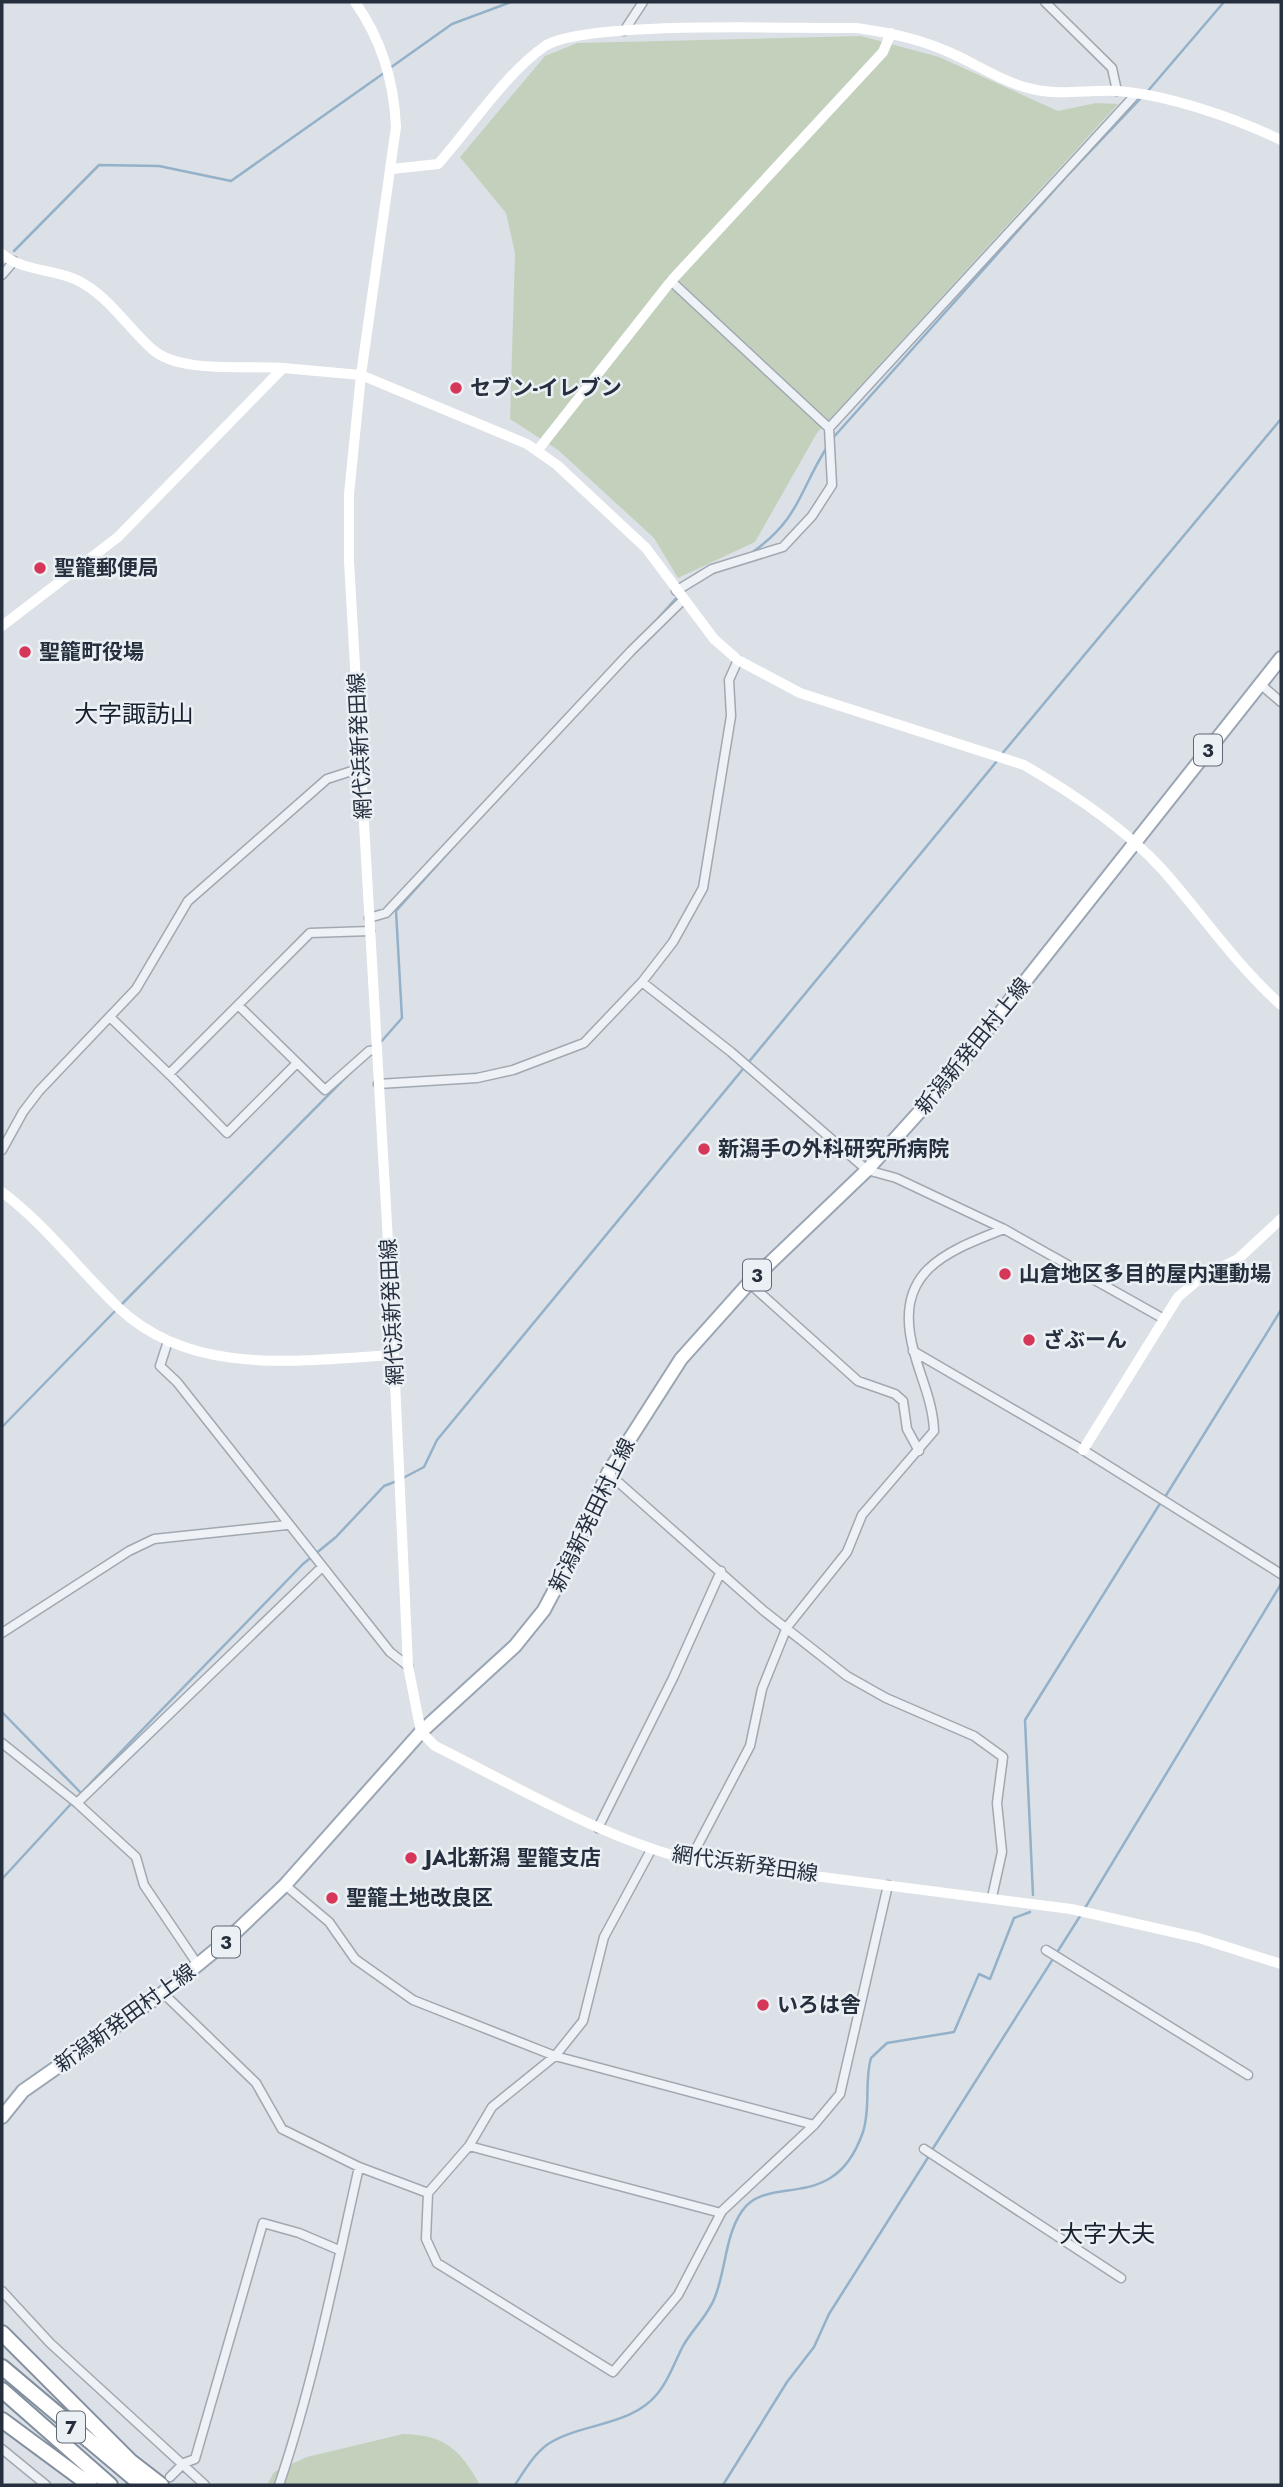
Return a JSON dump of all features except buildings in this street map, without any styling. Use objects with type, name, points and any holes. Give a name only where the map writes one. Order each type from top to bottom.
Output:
[{"type":"highway","points":[[2,2333],[130,2460],[165,2481]]},
{"type":"highway","name":"7","points":[[2,2367],[142,2485]]},
{"type":"highway","name":"7","points":[[2,2390],[110,2485]]},
{"type":"highway","points":[[2,2420],[90,2485]]},
{"type":"main road","name":"新潟新発田村上線","points":[[2,2117],[23,2091],[163,1993],[198,1965],[285,1885],[421,1732],[515,1646],[544,1610],[608,1473],[681,1359],[749,1283],[867,1170],[940,1089],[1281,658]]},
{"type":"street","name":"網代浜新発田線","points":[[355,2],[377,39],[394,95],[396,127],[361,375],[349,494],[349,561],[394,1355],[408,1666],[421,1732],[435,1746],[598,1828],[651,1850],[690,1860],[992,1896],[1119,1918],[1199,1938],[1281,1964]]},
{"type":"street","points":[[624,31],[643,2]]},
{"type":"street","points":[[1045,2],[1112,68],[1116,91]]},
{"type":"street","points":[[392,169],[438,164],[486,105],[546,46],[579,35],[624,31],[856,28],[891,33],[944,50],[1011,83],[1032,89],[1077,94],[1116,91],[1136,94],[1231,117],[1281,141]]},
{"type":"street","points":[[537,451],[671,281],[883,52],[891,33]]},
{"type":"street","points":[[829,428],[1136,94]]},
{"type":"street","points":[[2,254],[14,261],[77,280],[103,297],[153,351],[169,359],[190,365],[283,368],[361,375],[507,433],[557,465],[646,548],[714,639],[738,660],[800,693],[1024,765],[1058,784],[1135,843],[1161,868],[1221,944],[1281,1005]]},
{"type":"street","points":[[2,275],[14,261]]},
{"type":"street","points":[[369,918],[386,913],[656,624],[679,595],[712,569],[783,547],[812,516],[832,485],[829,428],[671,281]]},
{"type":"street","points":[[2,626],[118,537],[283,368]]},
{"type":"street","points":[[378,1084],[477,1078],[513,1070],[583,1043],[642,982],[673,942],[703,888],[731,716],[729,680],[738,660]]},
{"type":"street","points":[[1260,684],[1281,702]]},
{"type":"street","points":[[2,1150],[23,1112],[40,1091],[136,989],[188,901],[327,779],[361,768]]},
{"type":"street","points":[[169,1074],[310,933],[370,931]]},
{"type":"street","points":[[642,982],[732,1052],[867,1170],[896,1178],[1004,1229],[1164,1319]]},
{"type":"street","points":[[238,1005],[328,1090],[369,1051],[376,1050]]},
{"type":"street","points":[[111,1018],[227,1133],[297,1063]]},
{"type":"street","points":[[2,1192],[42,1226],[121,1310],[168,1341],[231,1359],[272,1361],[394,1355]]},
{"type":"street","points":[[1083,1450],[1185,1289],[1238,1259],[1281,1219]]},
{"type":"street","points":[[690,1860],[750,1746],[762,1689],[787,1627],[847,1552],[862,1515],[934,1431],[930,1399],[914,1352],[909,1315],[913,1295],[921,1278],[941,1256],[1004,1229]]},
{"type":"street","points":[[749,1283],[858,1381],[895,1394],[903,1401],[907,1429],[919,1451]]},
{"type":"street","points":[[168,1341],[160,1366],[177,1382],[390,1652],[408,1666]]},
{"type":"street","points":[[914,1352],[1083,1450],[1281,1574]]},
{"type":"street","points":[[608,1473],[846,1676],[886,1698],[974,1736],[1003,1757],[997,1802],[1002,1852],[992,1896]]},
{"type":"street","points":[[2,1633],[128,1551],[154,1539],[288,1525]]},
{"type":"street","points":[[77,1803],[322,1567]]},
{"type":"street","points":[[598,1828],[673,1678],[721,1571]]},
{"type":"street","points":[[2,1743],[77,1803],[136,1857],[144,1885],[198,1965]]},
{"type":"street","points":[[651,1850],[604,1937],[583,2021],[555,2056],[492,2107],[469,2146],[428,2193],[426,2239],[436,2263],[613,2372],[678,2295],[721,2213],[747,2185],[814,2125],[840,2094],[888,1885]]},
{"type":"street","points":[[285,1885],[329,1922],[355,1959],[413,2000],[555,2056],[814,2125]]},
{"type":"street","points":[[1046,1950],[1248,2075]]},
{"type":"street","points":[[163,1993],[256,2083],[282,2129],[359,2167],[428,2193]]},
{"type":"street","points":[[469,2146],[721,2213]]},
{"type":"street","points":[[924,2149],[1121,2278]]},
{"type":"street","points":[[279,2485],[300,2422],[331,2300],[339,2250],[359,2167]]},
{"type":"street","points":[[165,2481],[184,2463],[195,2459],[263,2223],[299,2233],[339,2250]]},
{"type":"street","points":[[2,2291],[50,2343],[205,2485]]},
{"type":"street","points":[[2,2449],[46,2485]]},
{"type":"green space","points":[[861,36],[939,57],[1058,111],[1096,103],[1118,104],[817,433],[755,542],[678,578],[654,538],[558,450],[510,419],[515,253],[506,213],[460,157],[545,56],[577,43]]},
{"type":"green space","points":[[403,2434],[430,2437],[450,2446],[465,2462],[480,2485],[267,2485],[274,2472],[307,2457]]},
{"type":"waterway","points":[[390,68],[452,24],[511,2]]},
{"type":"waterway","points":[[1147,92],[1224,2]]},
{"type":"waterway","points":[[14,251],[99,165],[159,166],[231,181],[384,73]]},
{"type":"waterway","points":[[832,439],[1066,177],[1142,97]]},
{"type":"waterway","points":[[1001,755],[1281,419]]},
{"type":"waterway","points":[[750,554],[789,517],[827,447]]},
{"type":"waterway","points":[[707,576],[720,570]]},
{"type":"waterway","points":[[653,624],[679,595]]},
{"type":"waterway","points":[[403,1478],[424,1467],[437,1440],[997,761]]},
{"type":"waterway","points":[[380,1043],[402,1018],[396,911],[466,833]]},
{"type":"waterway","points":[[122,1304],[351,1072]]},
{"type":"waterway","points":[[2,1427],[117,1309]]},
{"type":"waterway","points":[[1165,1497],[1281,1310]]},
{"type":"waterway","points":[[2,1879],[81,1793],[303,1564],[336,1537],[384,1486],[397,1481]]},
{"type":"waterway","points":[[1033,1895],[1025,1720],[1161,1502]]},
{"type":"waterway","points":[[1085,1908],[1281,1584]]},
{"type":"waterway","points":[[2,1712],[81,1793]]},
{"type":"waterway","points":[[515,2485],[534,2458],[548,2444],[634,2412],[658,2393],[683,2346],[712,2304],[732,2231],[742,2211],[754,2200],[768,2194],[819,2184],[836,2174],[851,2158],[863,2132],[871,2058],[887,2043],[954,2032],[979,1974],[990,1979],[1014,1918],[1030,1912]]},
{"type":"waterway","points":[[932,2150],[1082,1913]]},
{"type":"waterway","points":[[723,2485],[787,2382],[814,2347],[829,2314],[929,2156]]},
{"type":"place","name":"セブン-イレブン","points":[[456,388]]},
{"type":"place","name":"聖籠郵便局","points":[[40,568]]},
{"type":"place","name":"聖籠町役場","points":[[25,652]]},
{"type":"place","name":"新潟手の外科研究所病院","points":[[704,1149]]},
{"type":"place","name":"山倉地区多目的屋内運動場","points":[[1005,1274]]},
{"type":"place","name":"ざぶーん","points":[[1029,1340]]},
{"type":"place","name":"JA北新潟 聖籠支店","points":[[411,1858]]},
{"type":"place","name":"聖籠土地改良区","points":[[332,1898]]},
{"type":"place","name":"いろは舎","points":[[763,2005]]},
{"type":"district","name":"大字諏訪山","points":[[134,714]]},
{"type":"district","name":"大字大夫","points":[[1107,2234]]}]
